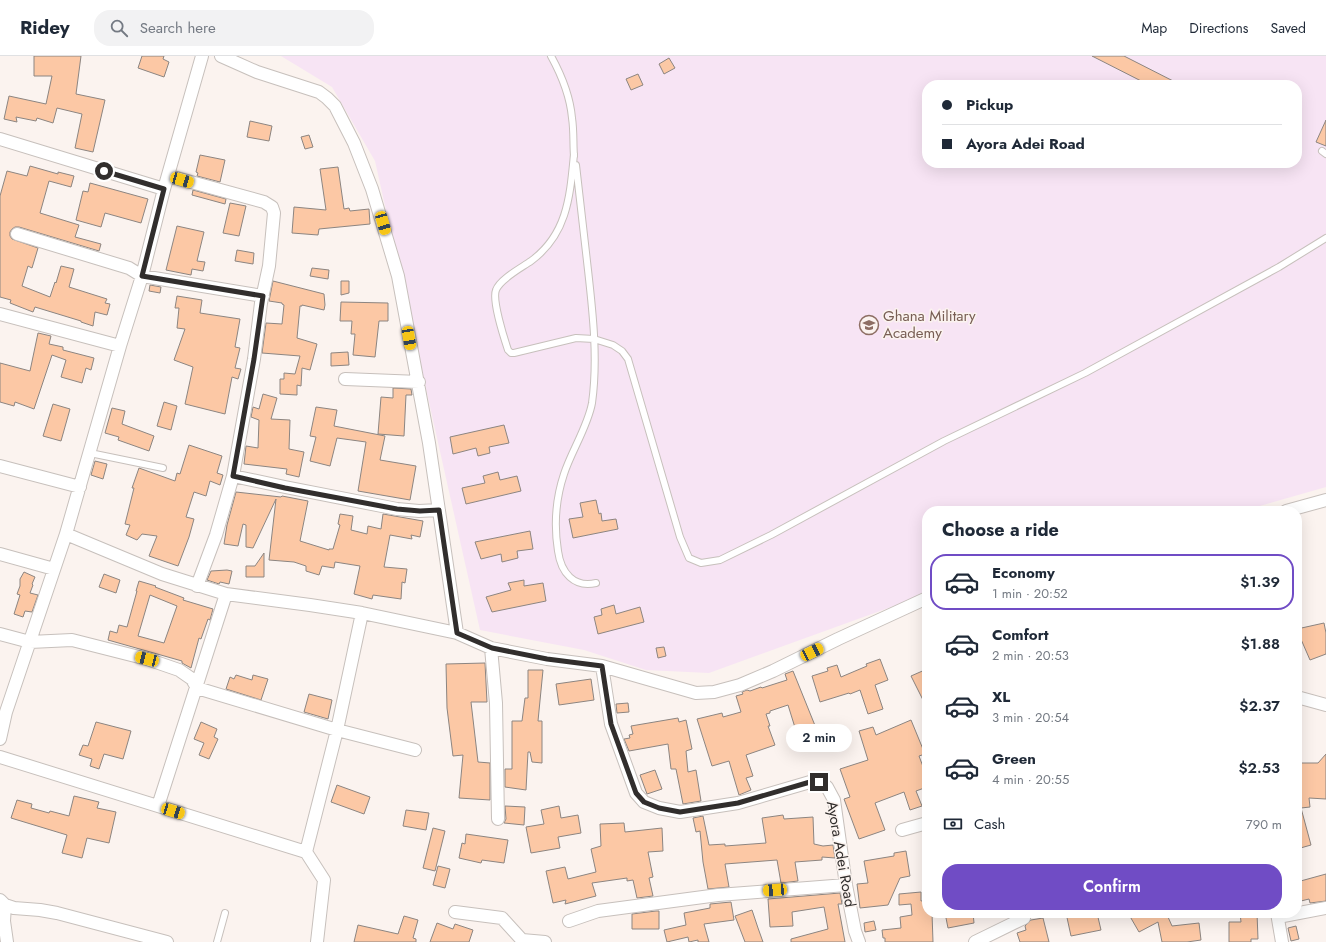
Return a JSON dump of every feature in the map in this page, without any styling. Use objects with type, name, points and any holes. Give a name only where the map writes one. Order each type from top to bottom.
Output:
[{"type":"street","points":[[0,739],[3,711],[30,642],[80,487],[120,346],[142,276],[164,189],[169,176],[202,56]]},
{"type":"street","points":[[221,56],[257,72],[319,92],[335,106],[354,143],[372,189],[398,276],[411,353],[419,382],[457,633]]},
{"type":"street","points":[[0,139],[164,189]]},
{"type":"street","points":[[169,176],[264,202],[272,207],[274,213],[269,266],[233,476],[216,535],[197,586]]},
{"type":"street","points":[[16,234],[129,268],[142,276],[263,296]]},
{"type":"street","points":[[0,314],[120,346]]},
{"type":"street","points":[[345,379],[419,382]]},
{"type":"street","points":[[0,466],[80,487]]},
{"type":"street","points":[[233,476],[285,488],[397,509],[420,511],[439,510]]},
{"type":"street","points":[[1302,507],[1326,500]]},
{"type":"street","points":[[66,534],[162,574],[226,594],[362,613],[457,633],[492,648],[547,659],[602,666],[696,693],[714,692],[740,685],[773,671],[922,600]]},
{"type":"street","points":[[0,554],[54,569]]},
{"type":"street","points":[[158,806],[226,594]]},
{"type":"street","points":[[306,852],[337,730],[362,613]]},
{"type":"street","points":[[0,634],[30,642],[72,640],[147,659],[179,670],[192,679],[197,688],[337,730],[415,750]]},
{"type":"street","points":[[492,648],[496,703],[498,819]]},
{"type":"street","name":"Ayora Adei Road","points":[[602,666],[611,724],[636,793],[644,802],[659,808],[680,812],[738,803],[810,782],[819,782],[827,786],[834,800],[846,885],[855,931],[859,942]]},
{"type":"street","points":[[1302,698],[1326,705]]},
{"type":"street","points":[[0,757],[306,852],[324,880],[317,942]]},
{"type":"street","points":[[902,830],[922,824]]},
{"type":"street","points":[[569,921],[598,911],[718,895],[846,885]]},
{"type":"street","points":[[2,902],[7,942]]},
{"type":"street","points":[[2,902],[14,908],[57,913],[167,942]]},
{"type":"street","points":[[1302,911],[1326,908]]},
{"type":"street","points":[[455,912],[502,918],[522,941],[545,942]]},
{"type":"street","points":[[975,942],[1024,918]]},
{"type":"street","points":[[1278,918],[1282,942]]},
{"type":"lane","points":[[551,56],[559,71],[569,100],[572,119],[574,154],[590,284],[594,339],[591,405],[564,473],[559,493],[556,512],[558,553],[564,571],[569,577],[580,584],[588,585],[596,583]]},
{"type":"lane","points":[[574,154],[568,206],[562,222],[554,236],[541,254],[500,283],[496,290],[494,296],[508,350],[511,353],[520,352],[576,338],[594,339],[613,345],[622,351],[628,359],[680,538],[689,558],[702,563],[720,560],[944,441],[1085,373],[1279,268],[1326,238]]},
{"type":"lane","points":[[90,453],[163,468]]},
{"type":"lane","points":[[217,942],[225,912]]},
{"type":"shaded area","name":"Ghana Military Academy","points":[[281,56],[1326,56],[1326,487],[1260,506],[922,506],[922,596],[709,673],[646,670],[584,650],[480,630],[375,161],[332,87]]},
{"type":"building","points":[[34,56],[81,56],[76,94],[105,100],[93,152],[75,148],[82,114],[57,108],[53,123],[37,118],[36,121],[16,117],[17,122],[4,119],[9,96],[46,104],[52,76],[34,76]]},
{"type":"building","points":[[142,56],[164,56],[163,59],[169,62],[164,77],[138,68]]},
{"type":"building","points":[[1092,56],[1124,56],[1171,80],[1139,80]]},
{"type":"building","points":[[669,58],[675,68],[664,74],[659,64]]},
{"type":"building","points":[[638,74],[643,85],[631,90],[626,79]]},
{"type":"building","points":[[1326,120],[1326,146],[1316,142]]},
{"type":"building","points":[[250,121],[272,126],[269,141],[247,137]]},
{"type":"building","points":[[309,135],[313,147],[305,149],[301,137]]},
{"type":"building","points":[[200,155],[225,160],[220,182],[197,176],[198,173],[196,172]]},
{"type":"building","points":[[30,166],[58,174],[58,172],[74,176],[71,187],[49,181],[40,213],[79,225],[75,237],[101,244],[99,251],[15,227],[10,232],[12,239],[38,248],[32,268],[28,266],[22,286],[50,297],[61,266],[74,269],[69,287],[107,299],[105,303],[110,304],[107,315],[95,312],[93,326],[35,307],[33,312],[10,303],[11,300],[0,297],[0,196],[7,171],[27,176]]},
{"type":"building","points":[[338,167],[344,209],[349,208],[350,211],[369,209],[370,224],[319,229],[318,235],[292,233],[294,207],[326,210],[320,169]]},
{"type":"building","points":[[90,183],[148,199],[141,223],[105,213],[101,227],[76,220],[83,191],[88,192]]},
{"type":"building","points":[[193,190],[226,199],[225,204],[192,195]]},
{"type":"building","points":[[230,203],[246,206],[239,236],[223,233]]},
{"type":"building","points":[[177,226],[204,232],[197,261],[205,262],[203,271],[192,269],[191,275],[166,270]]},
{"type":"building","points":[[237,250],[254,253],[253,264],[235,261]]},
{"type":"building","points":[[312,268],[329,270],[328,279],[310,276]]},
{"type":"building","points":[[273,281],[324,294],[324,310],[302,305],[300,306],[297,338],[317,344],[310,370],[302,368],[301,386],[297,385],[297,395],[280,394],[280,379],[284,379],[284,373],[295,374],[300,356],[262,353],[266,323],[282,324],[284,305],[282,303],[269,301]]},
{"type":"building","points":[[341,281],[349,281],[349,293],[341,295]]},
{"type":"building","points":[[150,285],[161,287],[160,293],[149,291]]},
{"type":"building","points":[[177,296],[202,300],[200,313],[240,319],[235,347],[240,348],[235,368],[241,369],[238,379],[232,377],[225,414],[185,404],[193,367],[174,360],[185,329],[177,328],[179,308],[175,308]]},
{"type":"building","points":[[341,302],[388,303],[388,321],[379,321],[375,357],[353,355],[355,334],[351,334],[352,321],[340,321]]},
{"type":"building","points":[[38,333],[51,336],[49,344],[63,347],[63,350],[94,358],[91,370],[86,368],[82,383],[61,377],[66,360],[52,355],[34,409],[15,402],[14,406],[0,402],[0,363],[30,371]]},
{"type":"building","points":[[348,352],[349,365],[331,366],[331,353]]},
{"type":"building","points":[[393,388],[411,389],[412,395],[406,395],[404,436],[378,434],[381,397],[393,398]]},
{"type":"building","points":[[263,394],[277,398],[271,419],[290,420],[289,449],[304,452],[299,477],[286,474],[287,469],[244,464],[246,446],[258,448],[259,420],[251,417],[253,407],[259,409]]},
{"type":"building","points":[[164,402],[177,406],[171,430],[157,426]]},
{"type":"building","points":[[53,404],[70,409],[61,441],[43,436]]},
{"type":"building","points":[[316,407],[337,410],[334,426],[385,436],[380,460],[416,466],[410,500],[358,491],[366,442],[337,438],[330,466],[310,461],[316,437],[310,436]]},
{"type":"building","points":[[112,408],[125,411],[122,424],[154,436],[149,451],[118,440],[119,437],[105,433]]},
{"type":"building","points":[[504,425],[509,443],[489,447],[490,453],[478,456],[476,448],[453,454],[450,437]]},
{"type":"building","points":[[189,445],[222,456],[217,473],[223,475],[220,485],[210,481],[206,496],[194,492],[186,517],[194,519],[178,566],[149,556],[157,536],[142,534],[137,540],[126,535],[130,525],[125,524],[134,488],[132,488],[139,468],[175,481],[177,473],[180,474]]},
{"type":"building","points":[[95,461],[107,464],[103,479],[91,475]]},
{"type":"building","points":[[498,472],[500,480],[517,476],[521,491],[466,504],[462,488],[485,483],[483,476]]},
{"type":"building","points":[[236,492],[282,496],[308,501],[300,541],[329,550],[333,549],[340,525],[338,524],[340,514],[353,516],[351,530],[367,534],[368,526],[381,529],[383,514],[423,521],[420,537],[411,535],[412,539],[390,535],[384,567],[407,569],[405,583],[402,582],[401,599],[373,595],[372,599],[354,594],[360,566],[335,562],[334,568],[322,566],[319,575],[306,571],[306,566],[294,562],[269,560],[276,499],[253,548],[246,547],[246,525],[243,524],[238,546],[224,544],[227,525]]},
{"type":"building","points":[[596,500],[599,514],[601,513],[602,521],[616,519],[618,529],[573,538],[569,519],[583,517],[580,503]]},
{"type":"building","points":[[530,531],[533,549],[517,551],[518,558],[502,562],[501,554],[481,559],[475,542]]},
{"type":"building","points":[[264,553],[264,577],[246,577],[246,566],[255,566]]},
{"type":"building","points":[[211,571],[232,571],[229,584],[220,582],[219,584],[207,580]]},
{"type":"building","points":[[24,572],[35,577],[30,593],[38,595],[32,612],[25,611],[23,617],[14,614],[20,595],[17,594],[20,586],[20,579]]},
{"type":"building","points":[[104,574],[120,580],[116,593],[99,587]]},
{"type":"building","points":[[524,580],[524,586],[543,583],[546,601],[492,612],[486,597],[511,590],[508,583]]},
{"type":"building","points":[[139,581],[156,586],[155,587],[184,598],[183,600],[213,609],[210,620],[208,619],[201,639],[199,638],[191,668],[182,663],[182,661],[108,640],[110,631],[117,633],[119,625],[127,627]],"holes":[[[150,595],[177,606],[164,643],[138,636]]]},
{"type":"building","points":[[614,605],[616,614],[640,607],[644,622],[598,634],[594,617],[602,615],[601,609]]},
{"type":"building","points":[[1324,623],[1326,633],[1326,654],[1310,660],[1302,642],[1302,628]]},
{"type":"building","points":[[664,647],[666,656],[658,658],[656,648]]},
{"type":"building","points":[[880,659],[888,680],[875,685],[883,709],[868,714],[860,690],[820,702],[812,676],[828,671],[827,668],[837,665],[841,677],[867,666],[866,664]]},
{"type":"building","points":[[485,663],[487,702],[471,702],[478,762],[490,763],[490,800],[459,798],[463,755],[453,756],[447,708],[446,664]]},
{"type":"building","points":[[528,670],[543,670],[538,721],[542,721],[542,763],[532,762],[530,752],[528,752],[526,790],[505,787],[505,769],[512,769],[512,721],[522,721],[525,698],[528,698]]},
{"type":"building","points":[[793,671],[816,728],[797,734],[788,705],[770,711],[770,713],[766,714],[770,726],[768,726],[775,745],[746,755],[753,776],[746,778],[751,790],[739,795],[729,761],[712,766],[697,719],[722,713],[723,717],[741,712],[736,696],[743,694],[742,692],[747,690],[750,691],[761,687],[762,688],[787,680],[785,674]]},
{"type":"building","points":[[922,671],[922,698],[911,676]]},
{"type":"building","points":[[236,675],[252,680],[253,675],[268,679],[261,700],[226,689],[230,677],[234,679]]},
{"type":"building","points":[[591,679],[594,700],[559,705],[556,684]]},
{"type":"building","points":[[309,694],[332,700],[328,719],[304,712]]},
{"type":"building","points":[[628,703],[629,712],[617,713],[616,704]]},
{"type":"building","points":[[678,718],[679,722],[686,720],[692,749],[686,751],[688,772],[696,770],[701,801],[683,804],[676,769],[671,769],[668,744],[629,751],[624,739],[630,738],[629,735],[633,734],[631,726]]},
{"type":"building","points":[[911,720],[922,747],[922,755],[919,756],[922,764],[922,789],[916,791],[922,806],[910,810],[904,792],[875,803],[885,830],[859,839],[844,799],[850,797],[840,769],[868,760],[859,731],[873,727],[876,735]]},
{"type":"building","points":[[96,722],[131,731],[123,759],[104,754],[99,769],[90,766],[92,759],[79,755],[83,745],[88,746]]},
{"type":"building","points":[[201,722],[217,729],[214,737],[218,739],[209,759],[199,755],[204,743],[194,739]]},
{"type":"building","points":[[843,727],[848,737],[815,746],[813,740],[819,738],[818,735],[832,730],[833,732]]},
{"type":"building","points":[[1326,754],[1326,799],[1309,798],[1310,807],[1302,808],[1302,763],[1318,763]]},
{"type":"building","points":[[655,770],[662,789],[647,794],[640,775]]},
{"type":"building","points":[[337,785],[370,797],[364,814],[331,802]]},
{"type":"building","points":[[74,796],[99,802],[97,808],[116,812],[109,843],[87,838],[82,858],[62,853],[67,835],[11,818],[17,800],[32,804],[31,808],[69,816]]},
{"type":"building","points":[[505,806],[525,807],[524,825],[504,823],[506,819]]},
{"type":"building","points":[[559,806],[561,818],[578,815],[581,833],[558,837],[560,848],[531,853],[526,827],[544,824],[541,810]]},
{"type":"building","points":[[406,810],[429,813],[426,830],[403,826]]},
{"type":"building","points":[[1302,812],[1311,845],[1302,848]]},
{"type":"building","points":[[783,815],[784,819],[813,817],[814,844],[823,846],[833,845],[835,858],[822,857],[822,860],[795,862],[798,881],[781,883],[777,860],[725,864],[729,887],[708,889],[703,862],[700,831],[696,832],[693,818],[703,816],[709,845],[725,844],[725,846],[766,843],[762,818]]},
{"type":"building","points":[[624,823],[625,832],[662,828],[663,851],[648,852],[653,877],[649,878],[653,896],[637,898],[633,880],[627,881],[627,878],[592,883],[596,896],[565,904],[566,900],[553,903],[546,871],[565,867],[568,879],[596,872],[591,849],[601,846],[600,824]]},
{"type":"building","points":[[433,828],[445,831],[435,871],[423,868]]},
{"type":"building","points":[[466,834],[508,840],[504,863],[482,860],[481,863],[459,858],[462,843],[465,844]]},
{"type":"building","points":[[906,851],[910,876],[900,878],[888,905],[860,908],[857,884],[868,883],[864,861],[894,856],[894,853]]},
{"type":"building","points":[[438,866],[450,869],[445,888],[433,885]]},
{"type":"building","points":[[1326,874],[1326,901],[1310,903],[1309,899],[1302,901],[1302,881]]},
{"type":"building","points":[[921,892],[922,918],[932,918],[933,942],[885,942],[882,930],[901,928],[900,917],[912,915],[911,904],[899,905],[899,894]]},
{"type":"building","points":[[840,893],[842,904],[838,904],[845,942],[791,942],[791,939],[828,929],[824,907],[792,912],[793,926],[770,927],[768,899]]},
{"type":"building","points":[[731,902],[734,920],[704,924],[709,942],[698,942],[698,940],[689,942],[688,937],[667,942],[664,930],[686,925],[684,913],[710,908],[710,904]]},
{"type":"building","points":[[752,910],[763,942],[745,942],[735,916]]},
{"type":"building","points":[[659,911],[659,929],[632,929],[632,914]]},
{"type":"building","points":[[404,916],[418,920],[413,938],[416,939],[416,942],[354,942],[358,925],[398,934]]},
{"type":"building","points":[[946,918],[974,918],[974,923],[948,928]]},
{"type":"building","points":[[1043,918],[1049,942],[1020,942],[1017,933],[1026,930],[1025,926],[1031,920]]},
{"type":"building","points":[[1067,918],[1098,918],[1101,930],[1071,936]]},
{"type":"building","points":[[1131,918],[1168,918],[1172,926],[1199,923],[1201,940],[1187,942],[1162,942],[1158,922],[1139,932]]},
{"type":"building","points":[[1241,918],[1257,918],[1258,939],[1251,939],[1251,942],[1229,942],[1229,922],[1241,922]]},
{"type":"building","points":[[874,921],[876,930],[865,932],[864,923]]},
{"type":"building","points":[[437,923],[453,929],[455,924],[473,930],[469,942],[430,942]]},
{"type":"building","points":[[1296,926],[1299,939],[1291,941],[1288,928]]},
{"type":"place","name":"Ghana Military Academy","points":[[869,325]]},
{"type":"route","points":[[104,171],[164,189],[142,276],[263,296],[254,359],[233,476],[285,488],[397,509],[420,511],[439,510],[457,633],[492,648],[547,659],[602,666],[611,724],[636,793],[644,802],[659,808],[680,812],[738,803],[810,782],[819,782]]}]
